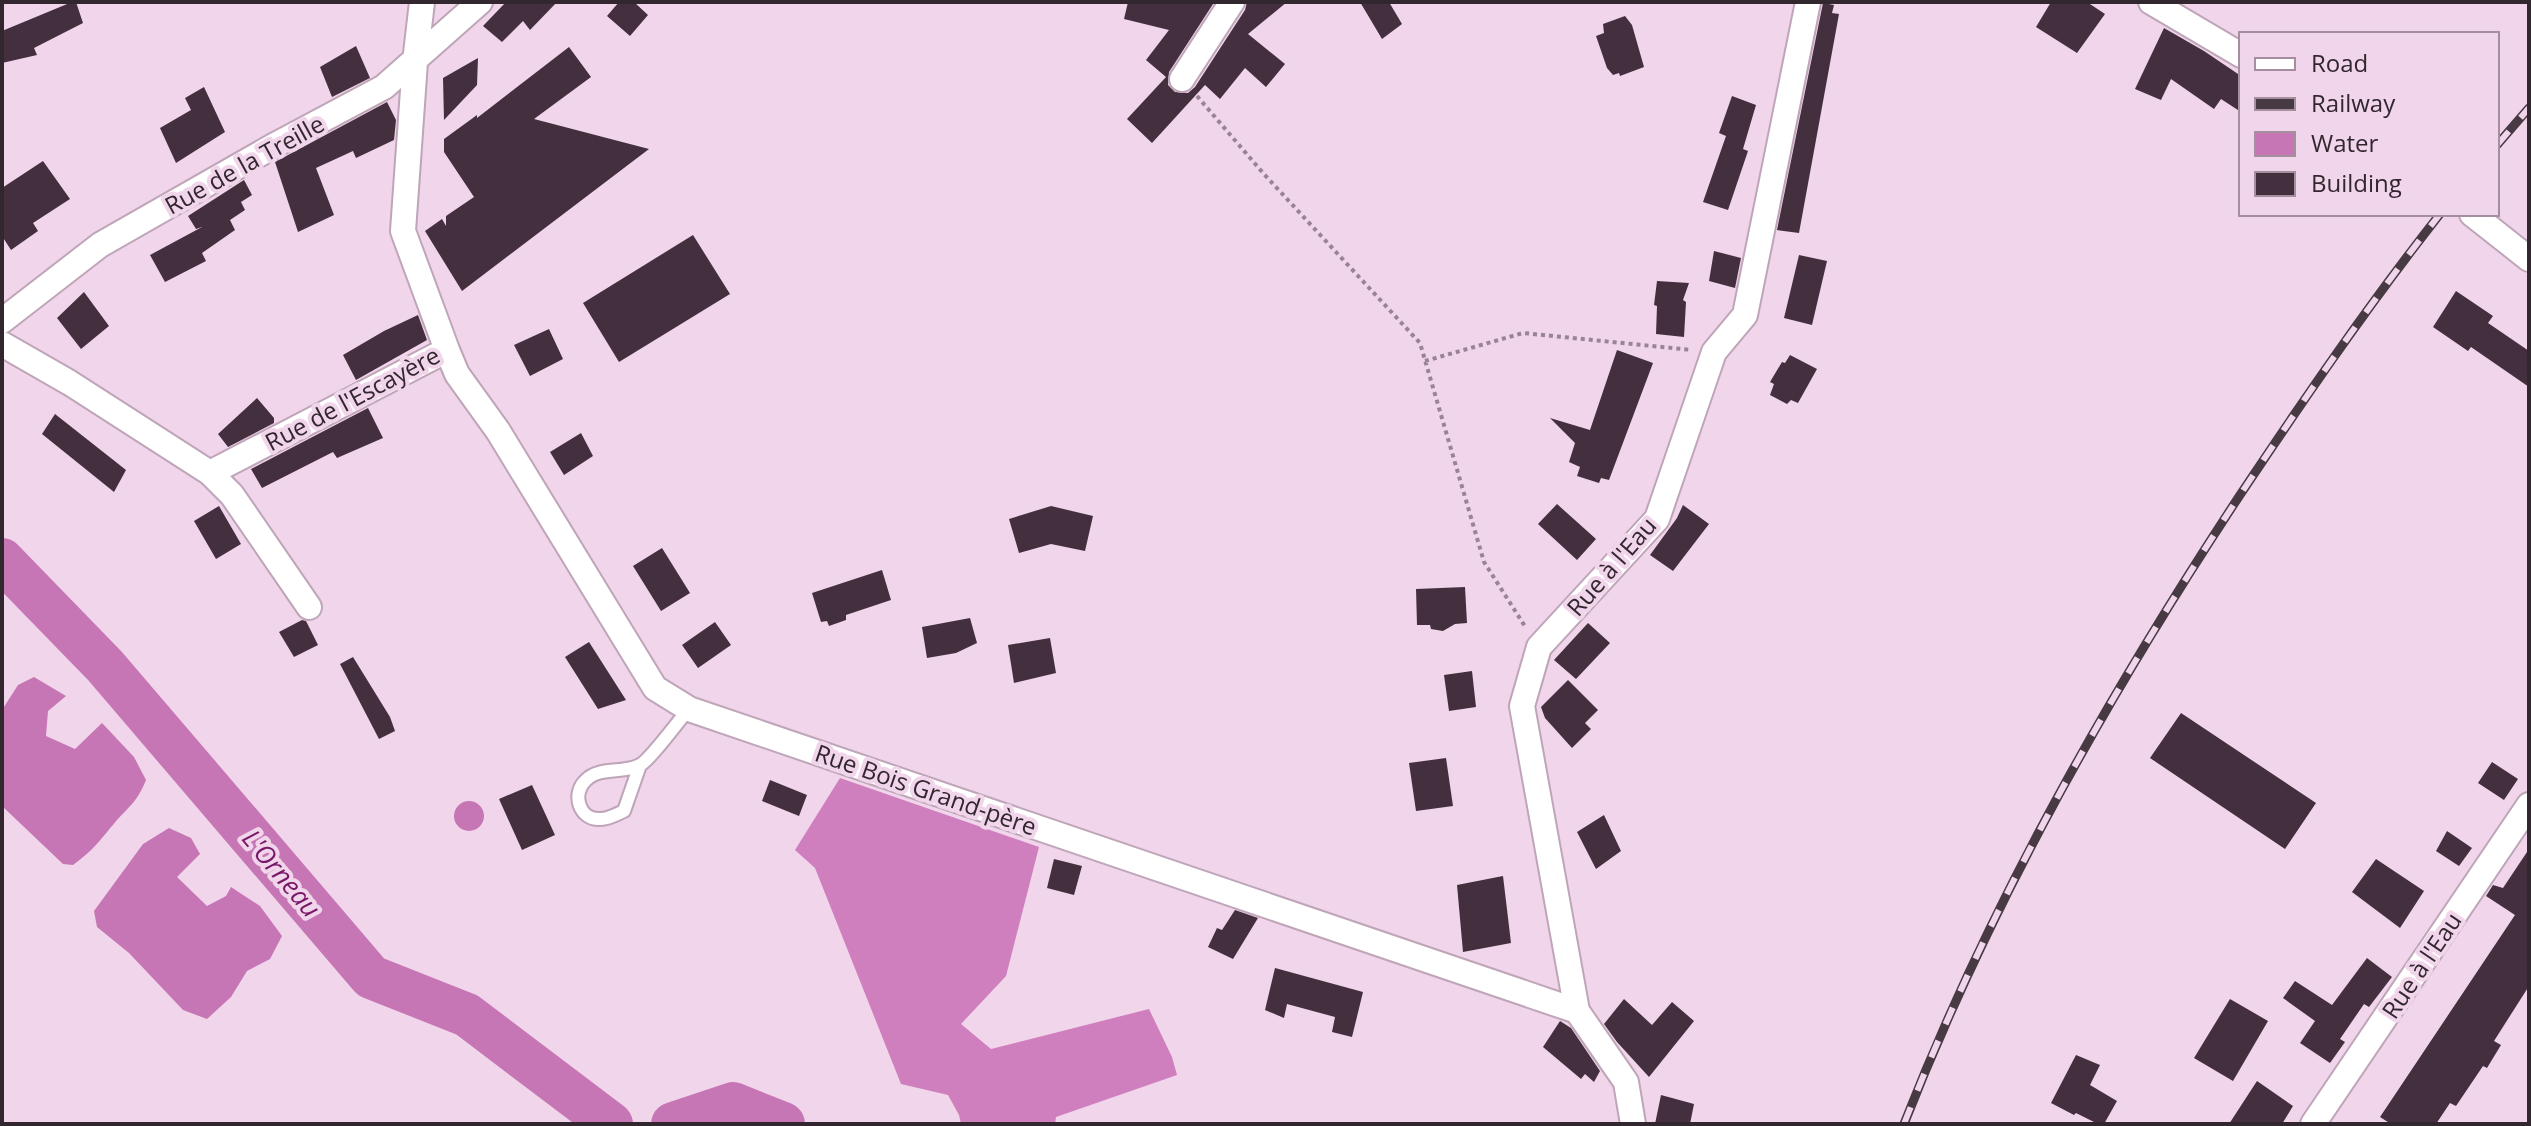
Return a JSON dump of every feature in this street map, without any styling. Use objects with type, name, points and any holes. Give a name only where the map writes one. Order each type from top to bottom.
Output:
[{"type":"street","name":"Rue de l'Escayère","points":[[210,473],[447,350],[403,231],[422,2]]},
{"type":"street","name":"Rue de la Treille","points":[[2,321],[100,245],[384,87],[480,2]]},
{"type":"street","points":[[1182,79],[1232,2]]},
{"type":"street","name":"Rue à l'Eau","points":[[1633,1124],[1626,1082],[1577,1011],[1522,706],[1539,647],[1657,519],[1714,352],[1745,315],[1808,2]]},
{"type":"street","points":[[2151,2],[2239,54]]},
{"type":"street","points":[[2477,218],[2529,259]]},
{"type":"street","points":[[2,344],[70,383],[210,473],[232,495],[309,607]]},
{"type":"street","name":"Rue Bois Grand-père","points":[[447,350],[457,374],[498,431],[655,688],[689,709],[1577,1011]]},
{"type":"street","name":"Rue à l'Eau","points":[[2313,1124],[2529,805]]},
{"type":"lane","points":[[640,765],[587,778],[579,789],[579,805],[587,816],[599,820],[624,811],[640,765],[689,709]]},
{"type":"path","points":[[1182,79],[1263,173],[1420,343],[1484,562],[1539,647]]},
{"type":"path","points":[[1425,361],[1523,333],[1714,352]]},
{"type":"shaded area","points":[[840,778],[1039,847],[1006,976],[961,1024],[991,1049],[1149,1009],[1172,1057],[1177,1075],[1056,1117],[1055,1124],[961,1124],[948,1095],[901,1084],[815,868],[795,850]]},
{"type":"water","points":[[34,677],[66,696],[48,711],[46,736],[75,749],[102,723],[134,757],[146,780],[130,806],[92,849],[73,865],[63,864],[2,806],[2,710],[18,685]]},
{"type":"water","points":[[469,801],[475,802],[483,810],[483,822],[475,830],[469,831],[463,830],[455,822],[454,816],[455,810],[463,802]]},
{"type":"water","points":[[169,828],[191,838],[200,854],[177,877],[207,906],[226,896],[231,887],[260,906],[282,936],[270,959],[247,971],[231,997],[207,1019],[183,1010],[129,953],[97,927],[94,911],[143,844]]},
{"type":"building","points":[[76,2],[83,23],[34,48],[37,55],[2,63],[2,31]]},
{"type":"building","points":[[506,2],[557,2],[530,30],[523,21],[502,42],[483,26]]},
{"type":"building","points":[[619,2],[634,2],[648,15],[630,36],[607,16]]},
{"type":"building","points":[[1128,2],[1213,4],[1169,72],[1168,85],[1175,92],[1188,93],[1195,87],[1245,10],[1247,2],[1287,2],[1248,34],[1285,64],[1266,87],[1245,68],[1220,99],[1205,85],[1152,143],[1127,119],[1166,77],[1146,60],[1169,30],[1124,19]]},
{"type":"building","points":[[1360,2],[1389,2],[1402,24],[1382,39]]},
{"type":"building","points":[[2051,2],[2087,2],[2105,14],[2077,53],[2036,27]]},
{"type":"building","points":[[1823,3],[1834,5],[1832,13],[1839,14],[1799,233],[1777,230]]},
{"type":"building","points":[[1625,16],[1632,25],[1644,67],[1620,76],[1619,73],[1613,75],[1607,68],[1596,36],[1604,33],[1603,24]]},
{"type":"building","points":[[2164,28],[2239,75],[2239,111],[2221,99],[2214,109],[2171,79],[2161,100],[2135,89]]},
{"type":"building","points":[[356,46],[370,78],[332,97],[320,67]]},
{"type":"building","points":[[569,47],[591,77],[534,119],[649,149],[462,291],[425,231],[442,219],[446,226],[446,216],[474,197],[444,152],[444,139],[477,115],[477,118]]},
{"type":"building","points":[[478,58],[477,85],[444,120],[443,78]]},
{"type":"building","points":[[204,87],[225,132],[176,163],[160,128],[191,110],[185,98]]},
{"type":"building","points":[[1732,96],[1756,105],[1743,149],[1748,151],[1728,210],[1703,202],[1726,136],[1719,133]]},
{"type":"building","points":[[387,102],[396,120],[394,140],[356,158],[353,151],[316,168],[334,215],[298,232],[275,162]]},
{"type":"building","points":[[43,161],[70,199],[33,223],[38,231],[11,250],[2,236],[2,188]]},
{"type":"building","points":[[244,180],[252,195],[241,202],[245,210],[230,220],[235,230],[202,253],[206,261],[165,282],[150,255],[202,227],[196,229],[188,216]]},
{"type":"building","points":[[693,235],[730,294],[619,362],[583,303]]},
{"type":"building","points":[[1714,251],[1741,258],[1735,288],[1709,281]]},
{"type":"building","points":[[1799,255],[1827,261],[1812,325],[1784,318]]},
{"type":"building","points":[[1657,281],[1689,283],[1683,300],[1686,302],[1684,337],[1656,334],[1657,306],[1654,305]]},
{"type":"building","points":[[2456,291],[2493,316],[2488,323],[2529,351],[2529,387],[2471,347],[2468,351],[2433,327]]},
{"type":"building","points":[[84,292],[109,326],[81,349],[57,318]]},
{"type":"building","points":[[418,315],[427,340],[356,380],[343,355]]},
{"type":"building","points":[[549,329],[563,359],[530,376],[514,345]]},
{"type":"building","points":[[1617,350],[1653,363],[1609,480],[1601,478],[1599,483],[1577,476],[1580,467],[1569,462],[1575,443],[1550,418],[1590,430]]},
{"type":"building","points":[[1790,355],[1817,369],[1798,403],[1791,400],[1787,404],[1770,395],[1774,384],[1770,382]]},
{"type":"building","points":[[257,398],[274,418],[274,423],[228,447],[218,434]]},
{"type":"building","points":[[368,408],[383,438],[337,458],[333,452],[262,488],[251,469]]},
{"type":"building","points":[[55,414],[126,470],[114,492],[42,434]]},
{"type":"building","points":[[581,433],[593,456],[564,475],[550,452]]},
{"type":"building","points":[[1557,504],[1596,539],[1577,560],[1538,524]]},
{"type":"building","points":[[1683,505],[1709,524],[1673,571],[1650,555]]},
{"type":"building","points":[[219,506],[241,544],[216,559],[194,521]]},
{"type":"building","points":[[1051,506],[1093,516],[1085,551],[1051,544],[1019,553],[1009,519]]},
{"type":"building","points":[[662,548],[690,593],[661,611],[633,566]]},
{"type":"building","points":[[882,570],[891,600],[846,615],[846,620],[829,626],[827,621],[821,622],[812,593]]},
{"type":"building","points":[[1465,587],[1467,623],[1455,624],[1443,631],[1431,629],[1430,625],[1417,625],[1416,589]]},
{"type":"building","points":[[970,618],[977,643],[956,653],[927,658],[922,627]]},
{"type":"building","points":[[302,620],[306,621],[318,645],[294,657],[279,632]]},
{"type":"building","points":[[715,622],[731,645],[698,668],[682,645]]},
{"type":"building","points":[[1588,623],[1610,643],[1576,679],[1554,660]]},
{"type":"building","points":[[1050,638],[1056,673],[1014,683],[1008,645]]},
{"type":"building","points":[[589,642],[626,700],[598,709],[565,657]]},
{"type":"building","points":[[353,657],[390,717],[395,731],[379,739],[340,664]]},
{"type":"building","points":[[1472,671],[1476,707],[1449,711],[1444,675]]},
{"type":"building","points":[[1568,680],[1598,710],[1585,723],[1591,729],[1572,748],[1545,718],[1541,707]]},
{"type":"building","points":[[2181,713],[2316,803],[2285,849],[2150,758]]},
{"type":"building","points":[[1446,758],[1453,806],[1416,811],[1409,763]]},
{"type":"building","points":[[2492,762],[2518,779],[2504,800],[2478,783]]},
{"type":"building","points":[[770,780],[807,795],[799,816],[762,801]]},
{"type":"building","points":[[532,785],[555,835],[522,850],[499,799]]},
{"type":"building","points":[[1604,815],[1621,851],[1596,869],[1577,832]]},
{"type":"building","points":[[2447,831],[2472,848],[2459,866],[2436,851]]},
{"type":"building","points":[[2529,849],[2529,986],[2494,1041],[2501,1045],[2456,1106],[2450,1103],[2436,1124],[2391,1124],[2380,1117],[2515,915],[2486,896],[2493,885],[2503,888]]},
{"type":"building","points":[[1054,859],[1082,866],[1074,895],[1047,888]]},
{"type":"building","points":[[2376,859],[2424,891],[2400,928],[2352,892]]},
{"type":"building","points":[[1503,876],[1511,943],[1463,952],[1457,885]]},
{"type":"building","points":[[1235,910],[1258,918],[1233,959],[1208,947],[1217,928],[1222,930]]},
{"type":"building","points":[[2367,958],[2392,977],[2369,1007],[2364,1004],[2340,1039],[2345,1042],[2330,1063],[2300,1043],[2315,1021],[2283,998],[2295,981],[2332,1005]]},
{"type":"building","points":[[1275,968],[1363,992],[1352,1037],[1332,1032],[1335,1017],[1287,1004],[1284,1018],[1265,1010]]},
{"type":"building","points":[[1624,999],[1652,1025],[1672,1002],[1694,1021],[1649,1077],[1604,1024]]},
{"type":"building","points":[[2230,999],[2268,1021],[2233,1081],[2194,1058]]},
{"type":"building","points":[[1560,1021],[1571,1028],[1600,1071],[1594,1082],[1585,1074],[1581,1079],[1543,1047]]},
{"type":"building","points":[[2076,1055],[2100,1065],[2090,1085],[2117,1101],[2104,1124],[2076,1113],[2074,1115],[2051,1103]]},
{"type":"building","points":[[2257,1081],[2293,1106],[2282,1124],[2229,1124]]},
{"type":"building","points":[[1661,1095],[1694,1104],[1690,1124],[1655,1124]]},
{"type":"waterway","name":"L'Orneau","points":[[2,560],[105,666],[371,977],[467,1015],[611,1124]]},
{"type":"waterway","name":"L'Orneau","points":[[673,1124],[733,1104],[783,1124]]},
{"type":"railway","points":[[2499,143],[2529,108]]},
{"type":"railway","points":[[1904,1124],[1938,1041],[2014,880],[2144,646],[2264,459],[2362,317],[2438,216]]}]
